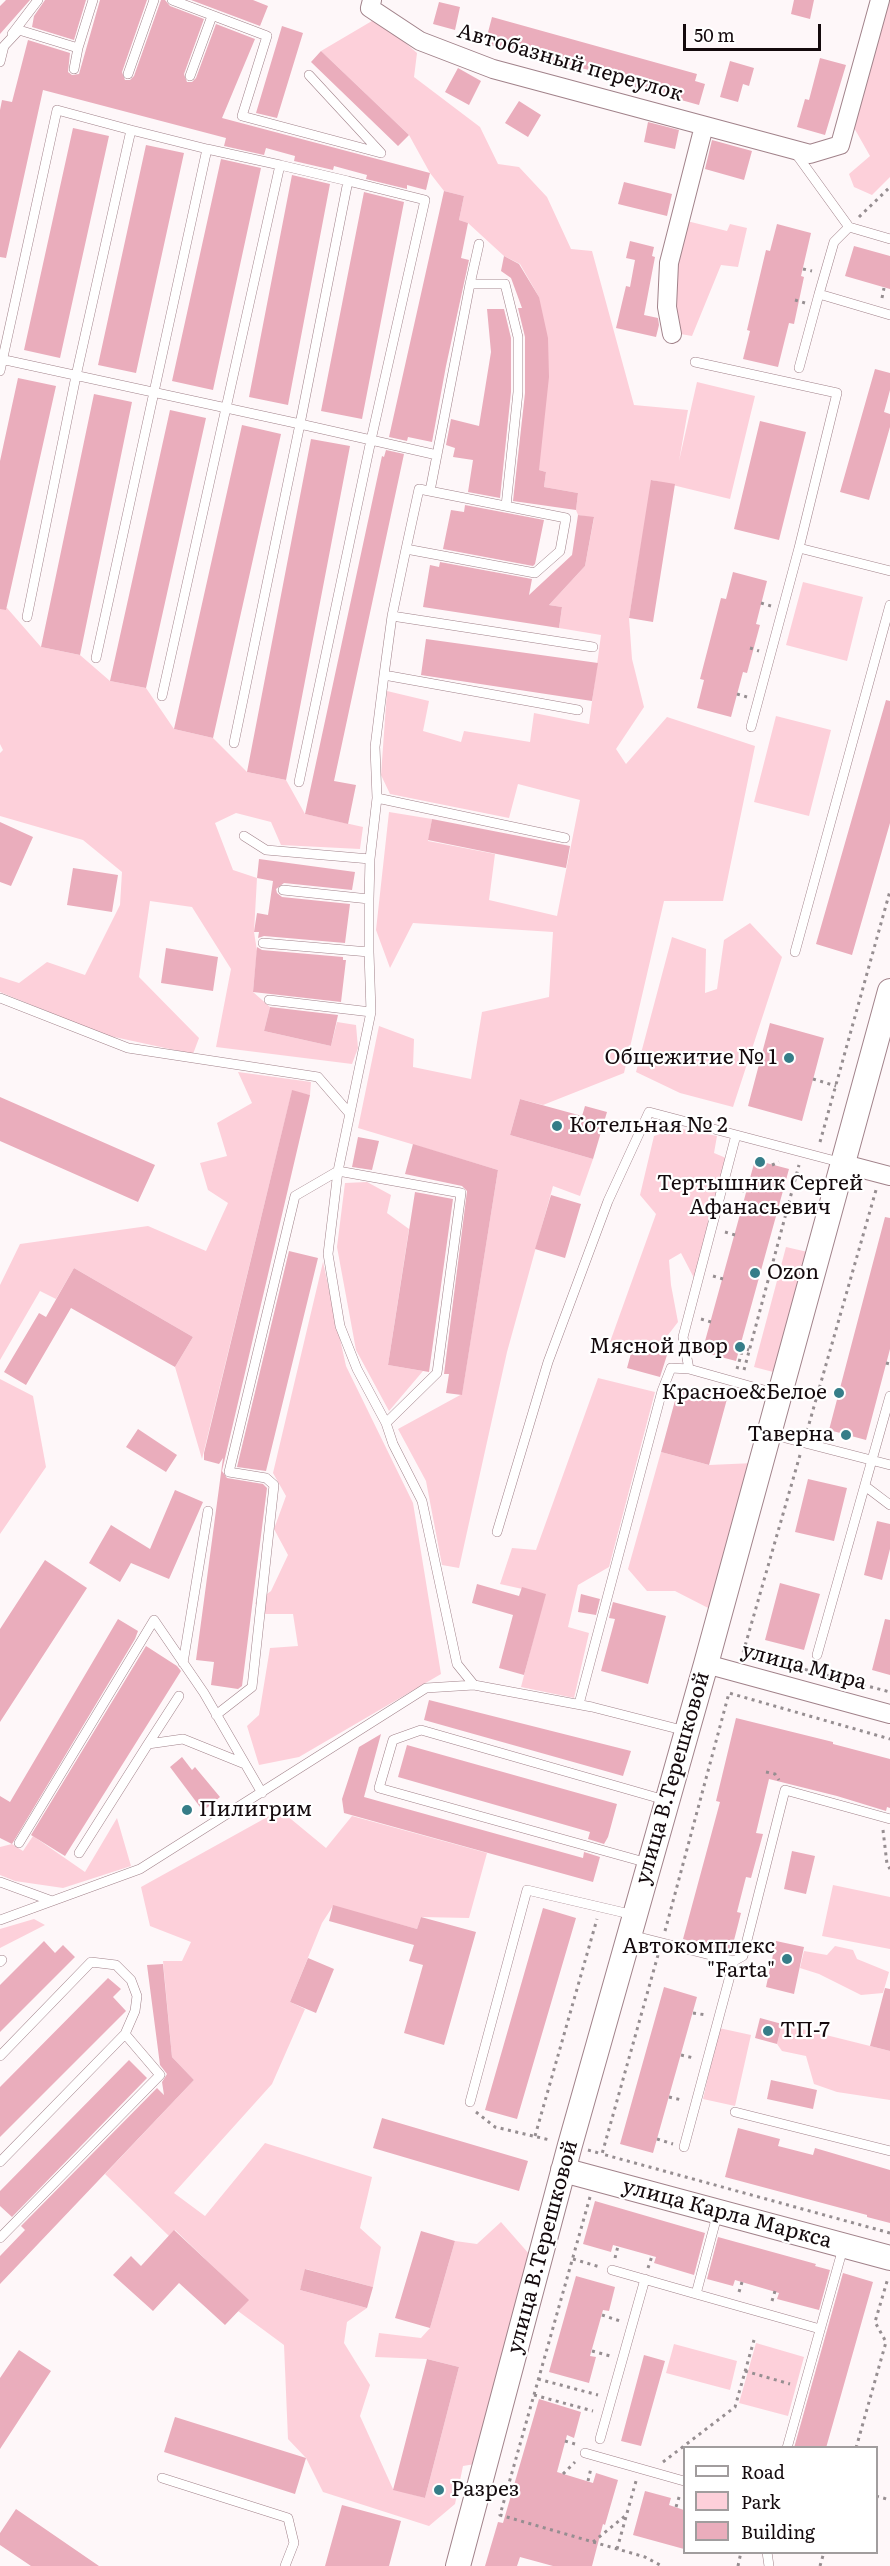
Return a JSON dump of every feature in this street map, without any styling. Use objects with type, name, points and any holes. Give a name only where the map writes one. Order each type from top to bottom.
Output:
[{"type":"main road","name":"улица В.Терешковой","points":[[458,2566],[563,2170],[770,1434],[890,991]]},
{"type":"main road","name":"улица Карла Маркса","points":[[563,2170],[843,2245],[889,2267]]},
{"type":"street","name":"Автобазный переулок","points":[[372,0],[370,8],[420,41],[493,69],[810,154],[840,145],[880,0]]},
{"type":"street","name":"Автобазный переулок","points":[[672,334],[667,307],[669,263],[704,126]]},
{"type":"street","points":[[844,1164],[884,1180]]},
{"type":"street","name":"улица Мира","points":[[706,1664],[890,1714]]},
{"type":"lane","points":[[0,62],[4,46],[38,0]]},
{"type":"lane","points":[[74,69],[93,0]]},
{"type":"lane","points":[[128,74],[153,0]]},
{"type":"lane","points":[[172,0],[267,36],[242,116],[381,153],[309,75]]},
{"type":"lane","points":[[190,76],[213,16]]},
{"type":"lane","points":[[4,46],[19,30],[78,48]]},
{"type":"lane","points":[[0,371],[57,110],[425,200],[371,440],[299,782]]},
{"type":"lane","points":[[27,617],[76,376],[131,129]]},
{"type":"lane","points":[[96,658],[207,148]]},
{"type":"lane","points":[[792,149],[849,226],[890,239]]},
{"type":"lane","points":[[162,696],[280,165]]},
{"type":"lane","points":[[234,743],[348,181]]},
{"type":"lane","points":[[799,368],[834,242],[849,226]]},
{"type":"lane","points":[[430,491],[470,284],[480,244]]},
{"type":"lane","points":[[470,284],[506,284],[518,336],[518,392],[506,506]]},
{"type":"lane","points":[[819,294],[890,315]]},
{"type":"lane","points":[[1,360],[437,455]]},
{"type":"lane","points":[[696,362],[837,393],[799,548],[751,727]]},
{"type":"lane","points":[[406,549],[535,573],[560,550],[566,518],[419,489],[406,549],[392,616],[375,747],[377,798],[370,859],[369,899],[371,1012],[338,1172],[328,1254],[340,1326],[357,1369],[386,1423],[393,1444],[422,1501],[457,1664],[474,1685]]},
{"type":"lane","points":[[799,548],[890,571]]},
{"type":"lane","points":[[795,952],[890,605]]},
{"type":"lane","points":[[392,616],[593,647]]},
{"type":"lane","points":[[384,675],[578,710]]},
{"type":"lane","points":[[377,798],[565,838]]},
{"type":"lane","points":[[244,836],[266,850],[370,859]]},
{"type":"lane","points":[[283,890],[369,899]]},
{"type":"lane","points":[[263,943],[369,952]]},
{"type":"lane","points":[[0,998],[128,1048],[318,1077],[350,1114]]},
{"type":"lane","points":[[269,1000],[371,1012]]},
{"type":"lane","points":[[497,1532],[552,1351],[608,1201],[649,1112],[844,1164]]},
{"type":"lane","points":[[689,1369],[683,1337],[736,1135]]},
{"type":"lane","points":[[216,1714],[252,1687],[274,1485],[267,1478],[229,1472],[295,1196],[338,1172],[461,1193],[437,1373],[386,1423]]},
{"type":"lane","points":[[579,1704],[662,1391],[671,1368],[689,1369],[780,1395]]},
{"type":"lane","points":[[817,1655],[890,1396]]},
{"type":"lane","points":[[770,1434],[890,1465]]},
{"type":"lane","points":[[865,1486],[890,1505]]},
{"type":"lane","points":[[183,1663],[208,1511]]},
{"type":"lane","points":[[19,1844],[154,1620],[216,1714],[262,1793]]},
{"type":"lane","points":[[0,1920],[140,1869],[426,1688],[474,1685],[579,1704],[686,1731]]},
{"type":"lane","points":[[79,1853],[179,1696]]},
{"type":"lane","points":[[648,1863],[380,1788],[393,1740],[421,1730],[666,1800]]},
{"type":"lane","points":[[148,1744],[183,1739],[245,1764]]},
{"type":"lane","points":[[684,2147],[734,1961],[743,1956],[785,1790],[886,1818]]},
{"type":"lane","points":[[0,1882],[52,1901]]},
{"type":"lane","points":[[470,2102],[527,1890],[734,1961]]},
{"type":"lane","points":[[0,2056],[91,1962],[116,1965],[132,1980],[137,1996],[135,2011],[125,2034],[0,2162]]},
{"type":"lane","points":[[0,2238],[160,2075],[125,2034]]},
{"type":"lane","points":[[735,2112],[890,2151]]},
{"type":"lane","points":[[696,2294],[718,2212]]},
{"type":"lane","points":[[788,2446],[843,2245]]},
{"type":"lane","points":[[612,2270],[820,2329]]},
{"type":"lane","points":[[600,2439],[645,2279]]},
{"type":"lane","points":[[585,2453],[683,2481]]},
{"type":"lane","points":[[162,2478],[288,2518],[294,2543],[285,2566]]},
{"type":"path","points":[[849,226],[890,187]]},
{"type":"path","points":[[882,300],[884,288]]},
{"type":"path","points":[[727,1368],[743,1372],[802,1152],[820,1144],[890,891]]},
{"type":"path","points":[[813,1079],[836,1086]]},
{"type":"path","points":[[884,1180],[803,1443],[743,1653],[890,1692]]},
{"type":"path","points":[[737,1371],[741,1347],[749,1350]]},
{"type":"path","points":[[886,1818],[887,1864],[890,1869]]},
{"type":"path","points":[[534,2136],[598,1915]]},
{"type":"path","points":[[573,2259],[612,2270]]},
{"type":"path","points":[[857,2446],[886,2342],[875,2322],[889,2267]]},
{"type":"path","points":[[602,2315],[632,2324]]},
{"type":"path","points":[[684,2446],[735,2407],[754,2340]]},
{"type":"path","points":[[592,2351],[622,2360]]},
{"type":"path","points":[[745,2371],[804,2387]]},
{"type":"path","points":[[538,2379],[611,2398]]},
{"type":"path","points":[[534,2395],[607,2415]]},
{"type":"path","points":[[617,2549],[637,2477],[650,2472],[683,2447]]},
{"type":"path","points":[[563,2474],[585,2453]]},
{"type":"path","points":[[593,2542],[626,2515]]},
{"type":"green space","points":[[885,0],[890,0],[890,177],[872,195],[854,187],[849,174],[870,156],[853,126]]},
{"type":"green space","points":[[377,18],[417,53],[414,77],[480,127],[498,164],[519,167],[547,197],[571,249],[592,251],[634,405],[688,410],[679,461],[697,382],[755,396],[730,499],[652,480],[629,618],[632,659],[644,707],[616,749],[626,764],[667,717],[755,746],[723,901],[664,901],[624,1073],[543,1105],[520,1099],[510,1135],[593,1159],[580,1196],[553,1186],[507,1352],[459,1568],[442,1565],[426,1481],[398,1429],[462,1394],[498,1170],[358,1128],[379,1026],[414,1039],[413,1067],[471,1079],[482,1012],[549,997],[553,932],[413,923],[390,968],[376,930],[389,812],[432,819],[428,841],[495,854],[489,900],[557,916],[580,800],[518,784],[509,818],[390,794],[381,775],[387,691],[429,701],[423,731],[461,742],[464,731],[530,742],[534,713],[589,724],[601,635],[559,628],[562,607],[549,605],[585,566],[594,518],[578,515],[576,510],[578,493],[544,487],[546,472],[539,470],[539,297],[520,264],[504,256],[468,223],[459,220],[464,196],[444,191],[430,173],[409,135],[321,51]]},
{"type":"green space","points":[[687,221],[727,231],[730,224],[747,228],[738,267],[721,265],[692,336],[675,333],[669,306]]},
{"type":"green space","points":[[803,582],[863,597],[847,661],[786,645]]},
{"type":"green space","points":[[0,606],[7,608],[41,647],[80,655],[110,681],[146,688],[174,729],[213,738],[247,772],[286,780],[305,814],[363,827],[360,849],[281,845],[271,822],[236,813],[215,823],[233,870],[257,878],[254,932],[257,951],[253,992],[270,1007],[264,1031],[331,1046],[337,1022],[356,1025],[358,1048],[352,1064],[216,1047],[231,969],[192,907],[150,901],[139,977],[199,1038],[193,1054],[105,1035],[0,992],[0,977],[19,983],[47,962],[85,975],[120,905],[122,872],[83,840],[0,816],[0,753],[3,750],[0,744]]},
{"type":"green space","points":[[776,716],[831,730],[809,816],[754,802]]},
{"type":"green space","points":[[750,923],[782,957],[733,1107],[680,1093],[636,1072],[672,937],[706,949],[705,993],[717,989],[724,940]]},
{"type":"green space","points":[[238,1072],[311,1082],[310,1095],[292,1091],[202,1459],[175,1367],[193,1337],[74,1268],[56,1299],[40,1291],[0,1360],[0,1285],[20,1244],[148,1226],[206,1251],[228,1203],[208,1190],[200,1163],[227,1156],[217,1123],[252,1103]]},
{"type":"green space","points":[[678,1128],[717,1136],[714,1153],[726,1158],[694,1278],[681,1253],[669,1260],[678,1322],[655,1352],[610,1342],[656,1214],[640,1195],[654,1136]]},
{"type":"green space","points":[[367,1182],[391,1195],[387,1213],[409,1229],[388,1365],[423,1371],[389,1411],[356,1350],[337,1247],[345,1183]]},
{"type":"green space","points":[[786,1247],[812,1253],[781,1374],[754,1367]]},
{"type":"green space","points":[[323,1262],[346,1366],[413,1503],[441,1674],[299,1757],[259,1765],[247,1726],[259,1715],[270,1648],[298,1646],[293,1614],[261,1614],[255,1603],[271,1591],[288,1555],[274,1529],[286,1496],[273,1473]]},
{"type":"green space","points":[[598,1378],[655,1392],[609,1567],[578,1585],[568,1627],[589,1633],[574,1698],[521,1687],[545,1594],[500,1584],[512,1548],[536,1550]]},
{"type":"green space","points":[[0,1379],[33,1396],[46,1467],[0,1534]]},
{"type":"green space","points":[[661,1452],[709,1465],[754,1463],[714,1611],[675,1591],[647,1591],[628,1569]]},
{"type":"green space","points":[[280,1810],[326,1848],[352,1816],[487,1853],[469,1918],[421,1917],[417,1929],[333,1906],[322,1923],[290,2002],[305,2009],[272,2084],[174,2193],[205,2216],[265,2143],[372,2177],[360,2228],[381,2247],[373,2287],[306,2269],[300,2290],[367,2308],[347,2322],[344,2343],[370,2385],[360,2416],[393,2489],[425,2498],[459,2367],[427,2359],[375,2357],[379,2333],[421,2338],[430,2328],[455,2241],[477,2244],[501,2222],[530,2255],[475,2464],[463,2466],[455,2504],[429,2526],[323,2492],[306,2458],[288,2439],[284,2345],[238,2311],[248,2300],[175,2230],[169,2236],[105,2174],[194,2080],[172,2057],[163,1961],[182,1961],[191,1942],[150,1926],[141,1887]]},
{"type":"green space","points":[[117,1818],[131,1866],[63,1888],[15,1881],[0,1875],[0,1847],[12,1844],[23,1851],[33,1836],[85,1872]]},
{"type":"green space","points":[[833,1885],[890,1897],[890,1949],[822,1936]]},
{"type":"green space","points":[[34,1919],[45,1925],[0,1948],[0,1929]]},
{"type":"green space","points":[[835,1946],[853,1950],[857,1959],[889,1972],[883,1993],[861,1995],[819,1974],[800,1968],[804,1951],[827,1955]]},
{"type":"green space","points":[[782,2024],[890,2051],[890,2100],[837,2092],[814,2084],[806,2056],[782,2051],[777,2044]]},
{"type":"green space","points":[[719,2028],[751,2035],[735,2106],[703,2099]]},
{"type":"green space","points":[[756,2343],[804,2357],[788,2416],[739,2403]]},
{"type":"green space","points":[[674,2344],[737,2361],[730,2390],[666,2373]]},
{"type":"building","points":[[6,0],[30,0],[0,34],[0,6]]},
{"type":"building","points":[[45,0],[86,0],[74,40],[32,27],[34,16]]},
{"type":"building","points":[[100,0],[147,0],[122,72],[125,80],[130,80],[134,76],[161,0],[165,0],[170,6],[204,19],[184,74],[187,82],[192,82],[196,78],[216,24],[255,39],[222,118],[430,173],[426,190],[407,185],[407,189],[366,179],[367,175],[334,166],[333,170],[294,161],[295,156],[266,148],[264,155],[224,146],[226,138],[43,90],[6,258],[0,257],[0,110],[2,100],[12,102],[28,40],[70,53],[68,72],[72,75],[79,74]]},
{"type":"building","points":[[191,0],[253,0],[268,6],[260,26]]},
{"type":"building","points":[[794,0],[814,0],[810,19],[791,14]]},
{"type":"building","points":[[439,2],[460,7],[455,30],[433,24]]},
{"type":"building","points":[[492,17],[697,74],[695,81],[705,84],[699,105],[624,84],[625,79],[485,44]]},
{"type":"building","points":[[282,26],[303,33],[277,118],[256,113]]},
{"type":"building","points":[[321,51],[409,135],[398,146],[311,62]]},
{"type":"building","points":[[820,58],[846,65],[825,135],[797,127],[805,99],[809,100]]},
{"type":"building","points":[[730,61],[754,68],[749,86],[743,84],[738,102],[720,97]]},
{"type":"building","points":[[458,68],[481,81],[469,105],[445,92]]},
{"type":"building","points":[[519,101],[541,115],[528,137],[505,123]]},
{"type":"building","points":[[648,122],[679,130],[675,149],[644,142]]},
{"type":"building","points":[[73,128],[109,136],[60,358],[24,350]]},
{"type":"building","points":[[712,140],[752,151],[744,180],[705,169]]},
{"type":"building","points":[[146,145],[184,153],[136,373],[98,365]]},
{"type":"building","points":[[221,159],[261,168],[213,390],[172,381]]},
{"type":"building","points":[[292,175],[330,184],[288,405],[249,397]]},
{"type":"building","points":[[624,182],[672,194],[667,216],[618,204]]},
{"type":"building","points":[[444,191],[464,196],[459,220],[468,223],[461,258],[469,260],[432,442],[408,437],[407,441],[389,437]]},
{"type":"building","points":[[364,192],[404,202],[362,419],[321,411]]},
{"type":"building","points":[[777,224],[811,233],[801,276],[804,277],[794,324],[789,323],[778,367],[743,359],[750,331],[747,330],[766,250],[770,251]]},
{"type":"building","points":[[630,241],[654,247],[652,256],[655,257],[644,315],[658,318],[656,337],[616,328],[626,286],[630,287],[635,260],[626,258]]},
{"type":"building","points":[[854,246],[890,256],[890,289],[845,276]]},
{"type":"building","points":[[504,256],[519,264],[539,297],[548,338],[549,377],[539,470],[546,472],[544,487],[578,493],[576,510],[513,501],[525,393],[525,337],[518,308],[522,308],[511,278],[501,271]]},
{"type":"building","points":[[487,309],[504,309],[511,338],[511,392],[500,498],[468,492],[473,460],[453,457],[455,448],[446,445],[451,419],[479,426],[491,352]]},
{"type":"building","points":[[875,369],[890,373],[890,390],[884,412],[890,414],[890,427],[869,500],[840,492]]},
{"type":"building","points":[[18,378],[56,386],[6,610],[0,609],[0,461]]},
{"type":"building","points":[[94,394],[132,402],[80,655],[41,647]]},
{"type":"building","points":[[170,410],[206,418],[146,688],[110,681]]},
{"type":"building","points":[[760,421],[806,432],[779,540],[734,529]]},
{"type":"building","points":[[242,425],[281,434],[213,738],[174,729]]},
{"type":"building","points":[[311,439],[350,446],[286,780],[247,772]]},
{"type":"building","points":[[386,450],[404,454],[334,781],[356,785],[348,824],[305,814],[382,456],[384,457]]},
{"type":"building","points":[[651,480],[675,484],[653,622],[629,618]]},
{"type":"building","points":[[465,505],[544,520],[535,564],[533,566],[443,549],[451,510],[464,512]]},
{"type":"building","points":[[578,515],[594,517],[585,566],[549,605],[562,607],[559,628],[423,607],[430,565],[439,567],[440,562],[532,579],[529,595],[572,555]]},
{"type":"building","points":[[733,572],[767,581],[756,624],[760,625],[747,673],[743,672],[731,717],[697,708],[704,680],[700,679],[721,598],[726,599]]},
{"type":"building","points":[[426,639],[598,663],[592,701],[421,675]]},
{"type":"building","points":[[886,700],[890,701],[890,823],[852,955],[816,944]]},
{"type":"building","points":[[432,819],[570,846],[566,868],[428,840]]},
{"type":"building","points":[[0,822],[33,837],[11,886],[0,882]]},
{"type":"building","points":[[259,859],[355,872],[352,890],[284,883],[276,889],[282,897],[350,904],[345,943],[264,936],[258,938],[259,932],[254,932],[257,913],[268,915],[273,881],[257,878]]},
{"type":"building","points":[[73,868],[118,875],[112,912],[67,905]]},
{"type":"building","points":[[257,947],[262,950],[343,957],[343,960],[346,960],[341,1002],[253,992]]},
{"type":"building","points":[[166,948],[218,957],[213,991],[161,983]]},
{"type":"building","points":[[270,1007],[338,1015],[331,1046],[264,1031]]},
{"type":"building","name":"Общежитие № 1","points":[[770,1023],[824,1038],[802,1121],[748,1106]]},
{"type":"building","points":[[292,1090],[310,1095],[222,1471],[227,1478],[263,1484],[267,1488],[242,1686],[238,1689],[211,1685],[214,1662],[196,1660],[223,1458],[219,1464],[204,1460],[204,1453]]},
{"type":"building","points":[[0,1097],[155,1165],[138,1202],[0,1141]]},
{"type":"building","name":"Котельная № 2","points":[[520,1099],[582,1116],[585,1106],[607,1112],[593,1159],[510,1135]]},
{"type":"building","points":[[358,1137],[379,1141],[372,1170],[352,1167]]},
{"type":"building","points":[[413,1144],[498,1170],[462,1395],[446,1393],[449,1374],[444,1374],[467,1191],[462,1186],[405,1174]]},
{"type":"building","points":[[755,1160],[789,1169],[736,1361],[702,1352]]},
{"type":"building","points":[[415,1192],[453,1199],[429,1372],[388,1365]]},
{"type":"building","points":[[551,1195],[581,1204],[565,1258],[535,1249]]},
{"type":"building","points":[[885,1217],[890,1218],[890,1349],[866,1440],[829,1430]]},
{"type":"building","points":[[289,1251],[318,1258],[266,1471],[237,1467]]},
{"type":"building","points":[[74,1268],[193,1337],[175,1367],[71,1308],[26,1385],[4,1372],[39,1313],[46,1317]]},
{"type":"building","points":[[633,1346],[667,1355],[660,1377],[627,1368]]},
{"type":"building","points":[[679,1386],[727,1399],[709,1465],[661,1452]]},
{"type":"building","points":[[138,1429],[177,1455],[166,1472],[126,1447]]},
{"type":"building","points":[[808,1479],[847,1488],[834,1541],[795,1532]]},
{"type":"building","points":[[175,1490],[203,1502],[169,1579],[131,1563],[120,1582],[89,1563],[111,1525],[150,1549]]},
{"type":"building","points":[[877,1521],[890,1524],[890,1549],[882,1580],[864,1575]]},
{"type":"building","points":[[45,1560],[87,1588],[0,1722],[0,1629]]},
{"type":"building","points":[[780,1583],[820,1594],[804,1650],[765,1640]]},
{"type":"building","points":[[477,1584],[519,1596],[522,1587],[546,1594],[524,1675],[499,1668],[513,1615],[472,1603]]},
{"type":"building","points":[[581,1594],[600,1599],[596,1615],[578,1612]]},
{"type":"building","points":[[613,1602],[666,1616],[648,1684],[601,1671],[615,1619],[609,1618]]},
{"type":"building","points":[[118,1619],[138,1631],[135,1639],[12,1844],[0,1838],[0,1796],[10,1802]]},
{"type":"building","points":[[885,1619],[890,1620],[890,1675],[872,1670]]},
{"type":"building","points":[[146,1646],[181,1671],[65,1856],[31,1835]]},
{"type":"building","points":[[429,1700],[631,1751],[623,1776],[424,1720]]},
{"type":"building","points":[[736,1718],[890,1759],[890,1808],[887,1807],[886,1811],[769,1779],[756,1833],[763,1834],[751,1878],[746,1877],[737,1912],[741,1913],[731,1952],[683,1939],[720,1802],[716,1801]]},
{"type":"building","points":[[381,1734],[364,1797],[583,1858],[584,1852],[600,1857],[593,1882],[344,1813],[342,1799],[359,1747]]},
{"type":"building","points":[[407,1745],[617,1804],[608,1837],[604,1844],[588,1839],[590,1832],[398,1777]]},
{"type":"building","points":[[182,1757],[192,1770],[195,1767],[220,1797],[203,1811],[170,1767]]},
{"type":"building","points":[[792,1851],[815,1856],[806,1894],[784,1889]]},
{"type":"building","points":[[333,1905],[417,1929],[421,1917],[476,1932],[444,2045],[404,2033],[423,1965],[409,1961],[414,1945],[329,1921]]},
{"type":"building","points":[[543,1908],[576,1918],[517,2119],[485,2110]]},
{"type":"building","points":[[44,1941],[55,1953],[63,1945],[75,1957],[0,2032],[0,1985]]},
{"type":"building","name":"Автокомплекс \"Farta\"","points":[[776,1941],[804,1947],[794,1994],[766,1987]]},
{"type":"building","points":[[308,1958],[334,1969],[316,2013],[290,2002]]},
{"type":"building","points":[[163,1964],[172,2057],[194,2080],[0,2284],[0,2256],[25,2230],[21,2226],[157,2088],[164,2095],[162,2082],[167,2074],[160,2065],[147,1965]]},
{"type":"building","points":[[108,1978],[121,1989],[113,1997],[126,2011],[0,2137],[0,2087]]},
{"type":"building","points":[[664,1987],[697,1997],[653,2153],[620,2144]]},
{"type":"building","points":[[885,1988],[890,1989],[890,2051],[870,2046]]},
{"type":"building","name":"ТП-7","points":[[760,2018],[782,2024],[777,2044],[755,2038]]},
{"type":"building","points":[[129,2060],[147,2078],[12,2217],[0,2206],[0,2191]]},
{"type":"building","points":[[771,2080],[817,2090],[813,2109],[767,2099]]},
{"type":"building","points":[[382,2118],[528,2161],[519,2191],[373,2148]]},
{"type":"building","points":[[738,2128],[780,2139],[778,2146],[813,2155],[815,2148],[890,2170],[890,2223],[725,2177]]},
{"type":"building","points":[[595,2201],[705,2233],[694,2275],[654,2263],[656,2257],[613,2245],[611,2252],[583,2244]]},
{"type":"building","points":[[174,2230],[249,2300],[225,2325],[179,2283],[153,2311],[113,2275],[131,2256],[141,2266]]},
{"type":"building","points":[[421,2231],[455,2241],[430,2328],[395,2318]]},
{"type":"building","points":[[718,2237],[830,2270],[819,2310],[777,2299],[779,2293],[735,2280],[733,2286],[707,2279]]},
{"type":"building","points":[[305,2269],[373,2287],[367,2308],[300,2290]]},
{"type":"building","points":[[843,2273],[873,2282],[827,2446],[795,2446]]},
{"type":"building","points":[[576,2276],[615,2287],[609,2311],[603,2310],[590,2356],[596,2357],[589,2383],[549,2372]]},
{"type":"building","points":[[19,2350],[51,2371],[0,2449],[0,2378]]},
{"type":"building","points":[[644,2355],[665,2361],[641,2446],[621,2441]]},
{"type":"building","points":[[427,2359],[459,2367],[425,2498],[393,2490]]},
{"type":"building","points":[[539,2399],[581,2412],[574,2438],[567,2435],[557,2472],[593,2483],[596,2473],[618,2480],[592,2566],[553,2566],[520,2557],[517,2566],[485,2566],[498,2522],[503,2523]]},
{"type":"building","points":[[175,2417],[306,2458],[295,2494],[164,2452]]},
{"type":"building","points":[[645,2491],[671,2498],[669,2505],[683,2510],[683,2549],[633,2535]]},
{"type":"building","points":[[342,2505],[401,2521],[389,2566],[325,2566]]},
{"type":"building","points":[[16,2509],[99,2566],[31,2566],[0,2545],[0,2533]]},
{"type":"place","name":"Общежитие № 1","points":[[789,1058]]},
{"type":"place","name":"Котельная № 2","points":[[557,1126]]},
{"type":"place","name":"Тертышник Сергей Афанасьевич","points":[[760,1162]]},
{"type":"place","name":"Ozon","points":[[755,1273]]},
{"type":"place","name":"Мясной двор","points":[[740,1347]]},
{"type":"place","name":"Красное&Белое","points":[[839,1393]]},
{"type":"place","name":"Таверна","points":[[846,1435]]},
{"type":"place","name":"Пилигрим","points":[[187,1810]]},
{"type":"place","name":"Автокомплекс \"Farta\"","points":[[787,1959]]},
{"type":"place","name":"ТП-7","points":[[768,2031]]},
{"type":"place","name":"Разрез","points":[[439,2490]]}]
